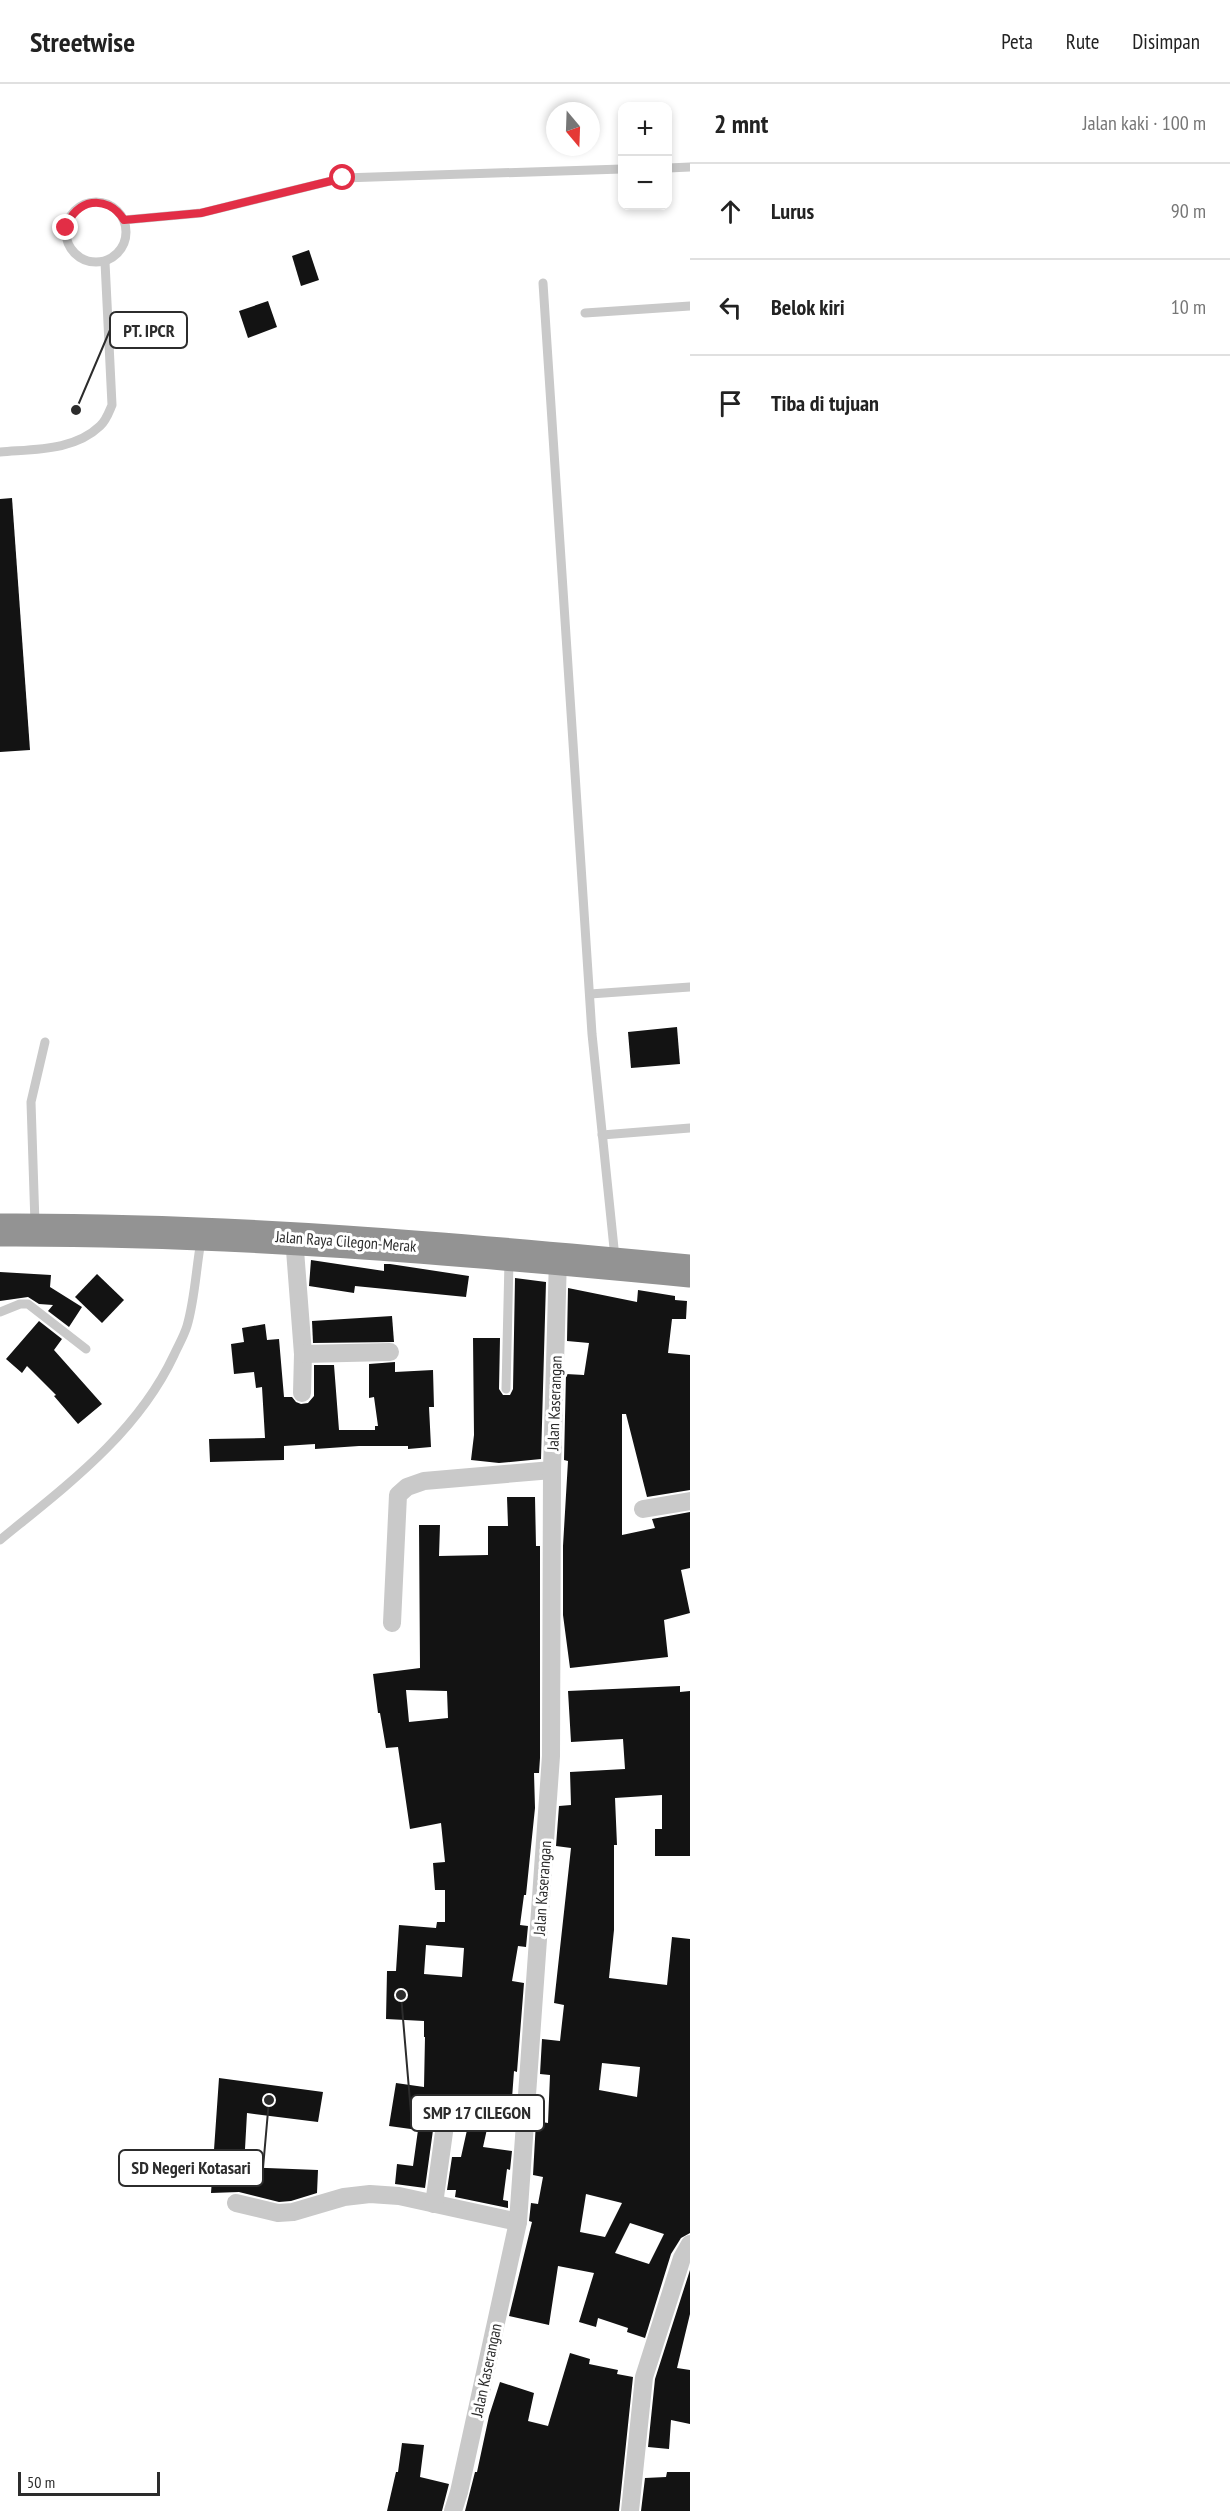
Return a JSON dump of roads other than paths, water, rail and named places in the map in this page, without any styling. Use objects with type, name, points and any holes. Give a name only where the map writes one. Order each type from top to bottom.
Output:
[{"type":"highway","name":"Jalan Raya Cilegon-Merak","points":[[0,1230],[202,1232],[294,1237],[509,1253],[690,1271]]},
{"type":"street","points":[[294,1237],[303,1354],[302,1393]]},
{"type":"street","name":"Jalan Kaserangan","points":[[453,2511],[518,2222],[551,1756],[552,1470],[558,1258]]},
{"type":"street","points":[[303,1354],[390,1352]]},
{"type":"street","points":[[392,1623],[398,1495],[407,1487],[424,1480],[552,1470]]},
{"type":"street","points":[[643,1509],[690,1501]]},
{"type":"street","points":[[434,2204],[445,2125]]},
{"type":"street","points":[[236,2203],[278,2212],[293,2212],[344,2197],[370,2194],[399,2196],[518,2222]]},
{"type":"street","points":[[630,2511],[644,2377],[682,2258],[690,2244]]},
{"type":"lane","points":[[672,168],[690,167]]},
{"type":"lane","points":[[124,220],[201,213],[343,178],[618,169]]},
{"type":"lane","points":[[96,202],[113,207],[124,220],[127,228],[124,245],[113,258],[105,261],[88,262],[73,252],[66,237],[68,220],[80,207],[96,202]]},
{"type":"lane","points":[[0,452],[58,447],[82,440],[102,425],[112,405],[105,261]]},
{"type":"lane","points":[[543,282],[590,994],[615,1264]]},
{"type":"lane","points":[[585,313],[690,306]]},
{"type":"lane","points":[[590,994],[690,987]]},
{"type":"lane","points":[[35,1230],[31,1101],[45,1042]]},
{"type":"lane","points":[[602,1135],[690,1128]]},
{"type":"lane","points":[[0,1540],[78,1476],[110,1446],[142,1410],[168,1366],[187,1327],[202,1232]]},
{"type":"lane","points":[[506,1389],[509,1253]]},
{"type":"lane","points":[[0,1312],[20,1304],[28,1305],[86,1349]]},
{"type":"place","name":"PT. IPCR","points":[[76,410]]},
{"type":"place","name":"SMP 17 CILEGON","points":[[401,1995]]},
{"type":"place","name":"SD Negeri Kotasari","points":[[269,2100]]}]
